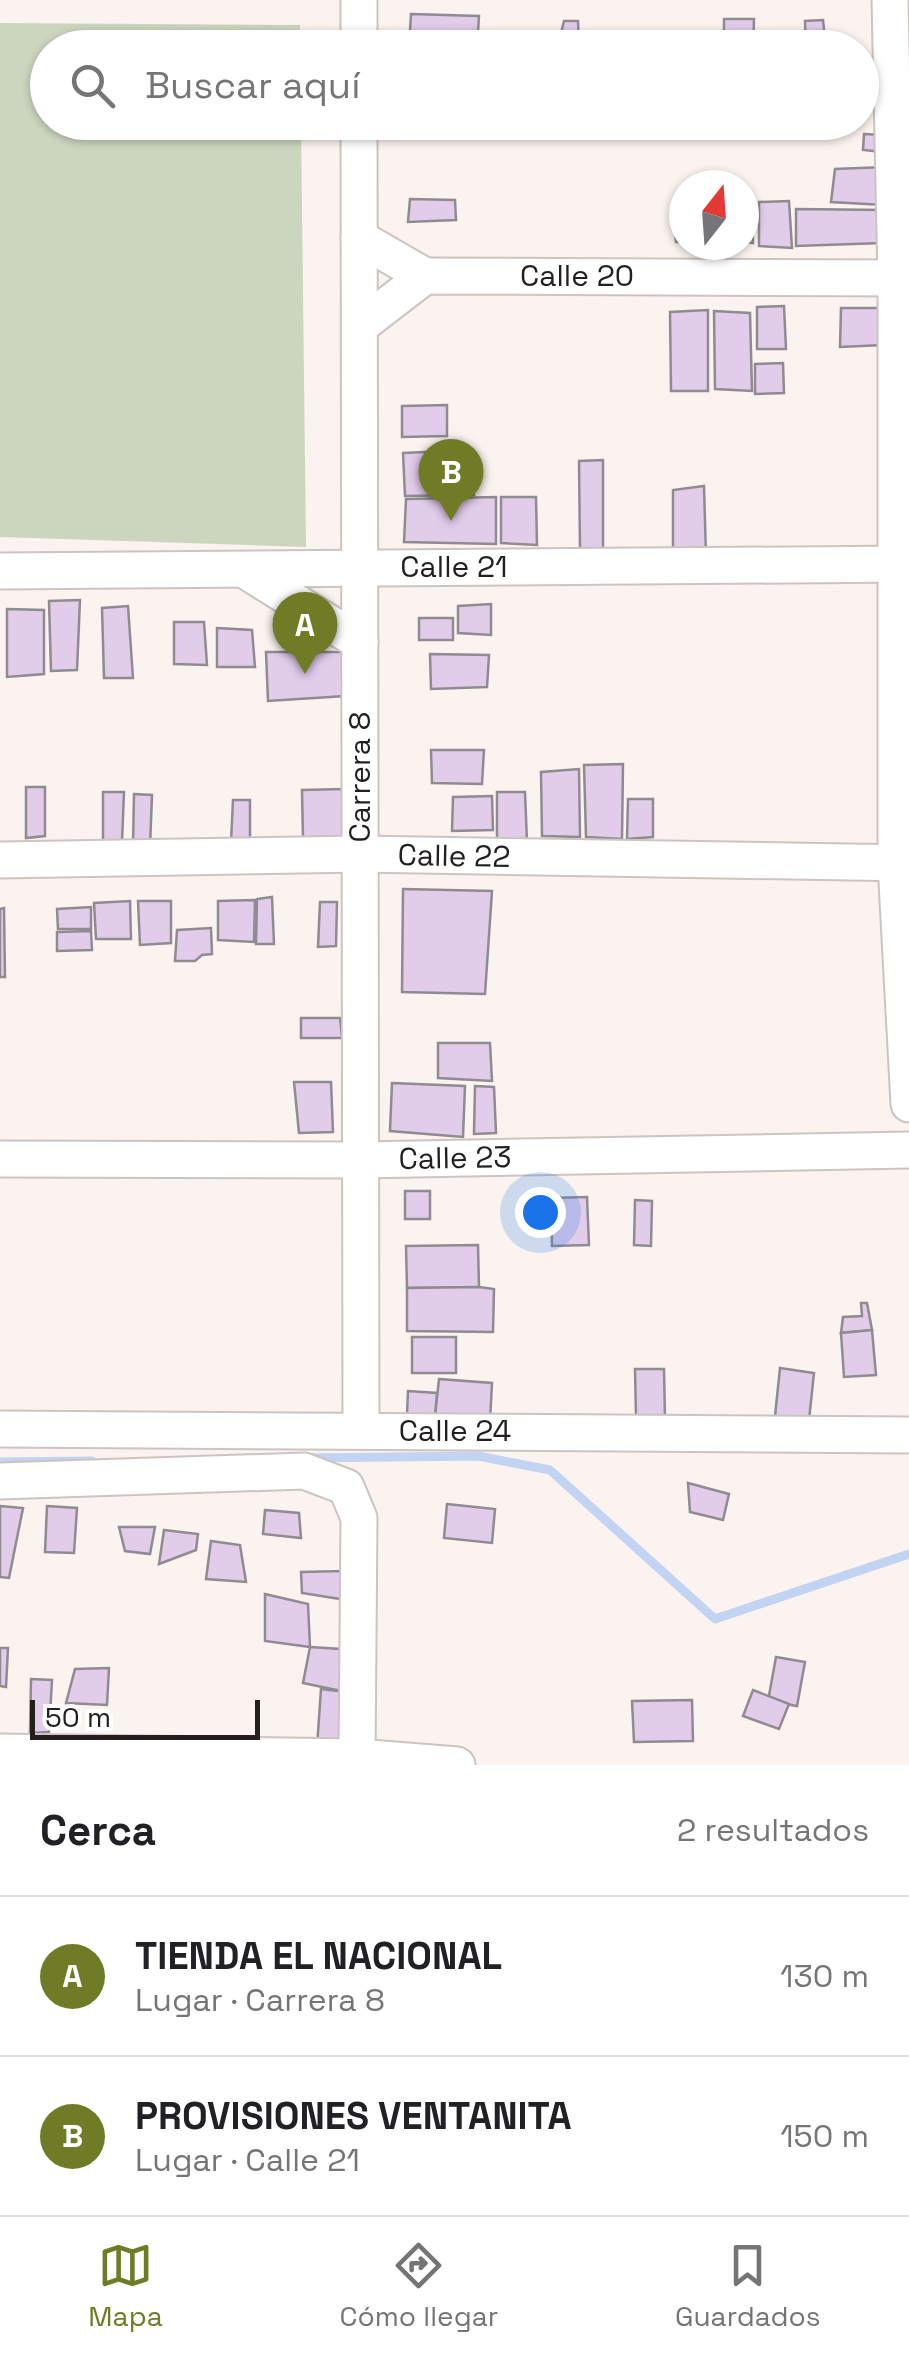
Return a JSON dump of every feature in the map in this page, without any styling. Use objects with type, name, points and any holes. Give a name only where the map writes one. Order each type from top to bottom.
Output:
[{"type":"street","points":[[359,0],[359,30]]},
{"type":"street","points":[[890,0],[902,278],[902,863],[909,1104]]},
{"type":"street","name":"Carrera 8","points":[[359,140],[361,1430]]},
{"type":"street","name":"Calle 20","points":[[359,238],[425,276],[902,278]]},
{"type":"street","points":[[360,326],[425,276]]},
{"type":"street","name":"Calle 21","points":[[0,571],[902,564]]},
{"type":"street","points":[[246,571],[360,642]]},
{"type":"street","name":"Calle 22","points":[[0,860],[360,854],[902,863]]},
{"type":"street","name":"Calle 23","points":[[0,1159],[360,1160],[909,1150]]},
{"type":"street","name":"Calle 24","points":[[0,1429],[909,1435]]},
{"type":"street","points":[[0,1481],[304,1471],[346,1487],[360,1518],[356,1758]]},
{"type":"street","points":[[0,1752],[356,1758],[457,1765]]},
{"type":"green space","points":[[0,23],[300,25],[300,30],[30,30],[30,140],[301,140],[306,547],[0,537]]},
{"type":"building","points":[[411,14],[479,16],[478,30],[410,30]]},
{"type":"building","points":[[724,19],[754,19],[754,30],[724,30]]},
{"type":"building","points":[[823,20],[824,30],[805,30],[805,21]]},
{"type":"building","points":[[564,21],[578,21],[578,30],[562,30]]},
{"type":"building","points":[[882,135],[883,152],[863,150],[864,140],[879,140]]},
{"type":"building","points":[[884,167],[883,205],[831,202],[835,169]]},
{"type":"building","points":[[410,199],[455,200],[456,220],[408,222]]},
{"type":"building","points":[[789,201],[792,248],[759,246],[759,202]]},
{"type":"building","points":[[796,209],[885,210],[882,243],[796,246]]},
{"type":"building","points":[[784,306],[786,349],[757,349],[757,307]]},
{"type":"building","points":[[841,308],[882,308],[883,345],[840,347]]},
{"type":"building","points":[[708,310],[708,391],[671,391],[670,312]]},
{"type":"building","points":[[714,311],[750,313],[752,391],[715,389]]},
{"type":"building","points":[[783,363],[784,393],[755,394],[755,364]]},
{"type":"building","points":[[447,405],[447,436],[402,437],[402,406]]},
{"type":"building","points":[[471,450],[474,495],[405,496],[403,453]]},
{"type":"building","points":[[603,460],[603,552],[580,550],[579,461]]},
{"type":"building","points":[[704,486],[706,556],[673,556],[673,490]]},
{"type":"building","points":[[496,497],[496,544],[404,542],[406,499]]},
{"type":"building","points":[[501,497],[536,497],[537,545],[501,543]]},
{"type":"building","points":[[80,600],[77,670],[51,671],[49,601]]},
{"type":"building","points":[[491,604],[491,635],[458,633],[458,606]]},
{"type":"building","points":[[128,606],[133,678],[104,678],[102,608]]},
{"type":"building","points":[[7,609],[44,610],[44,674],[7,677]]},
{"type":"building","points":[[419,618],[453,618],[453,640],[419,640]]},
{"type":"building","points":[[174,622],[204,622],[207,665],[174,664]]},
{"type":"building","points":[[217,628],[252,630],[255,667],[217,667]]},
{"type":"building","points":[[266,652],[342,652],[345,696],[268,701]]},
{"type":"building","points":[[430,654],[489,655],[487,687],[431,689]]},
{"type":"building","points":[[431,750],[484,750],[482,784],[432,783]]},
{"type":"building","points":[[623,764],[622,839],[586,837],[584,765]]},
{"type":"building","points":[[579,769],[580,837],[542,836],[541,772]]},
{"type":"building","points":[[26,787],[45,787],[45,836],[26,838]]},
{"type":"building","points":[[344,789],[343,836],[303,838],[302,790]]},
{"type":"building","points":[[103,792],[124,792],[122,842],[103,840]]},
{"type":"building","points":[[497,792],[525,792],[527,842],[497,842]]},
{"type":"building","points":[[134,794],[152,795],[150,847],[133,845]]},
{"type":"building","points":[[492,796],[493,830],[452,831],[453,797]]},
{"type":"building","points":[[628,799],[653,799],[653,837],[627,839]]},
{"type":"building","points":[[233,800],[250,800],[250,842],[231,842]]},
{"type":"building","points":[[403,889],[492,891],[485,994],[402,992]]},
{"type":"building","points":[[272,897],[274,944],[256,944],[257,899]]},
{"type":"building","points":[[255,900],[254,942],[218,940],[218,901]]},
{"type":"building","points":[[130,901],[131,939],[96,939],[94,903]]},
{"type":"building","points":[[138,901],[171,901],[171,943],[140,945]]},
{"type":"building","points":[[320,902],[337,902],[336,946],[318,947]]},
{"type":"building","points":[[91,907],[91,929],[58,929],[57,909]]},
{"type":"building","points":[[4,908],[5,977],[0,977],[0,909]]},
{"type":"building","points":[[211,928],[212,954],[195,961],[175,961],[177,930]]},
{"type":"building","points":[[91,931],[92,950],[57,951],[57,932]]},
{"type":"building","points":[[301,1018],[340,1018],[342,1038],[301,1038]]},
{"type":"building","points":[[438,1043],[490,1043],[492,1081],[438,1078]]},
{"type":"building","points":[[294,1082],[331,1082],[333,1132],[299,1133]]},
{"type":"building","points":[[392,1083],[465,1086],[463,1137],[390,1131]]},
{"type":"building","points":[[475,1086],[494,1087],[496,1133],[474,1134]]},
{"type":"building","points":[[405,1191],[430,1191],[430,1219],[405,1219]]},
{"type":"building","points":[[587,1197],[589,1245],[552,1246],[551,1198]]},
{"type":"building","points":[[635,1200],[652,1201],[651,1246],[634,1245]]},
{"type":"building","points":[[478,1245],[479,1287],[407,1288],[406,1246]]},
{"type":"building","points":[[407,1288],[494,1289],[493,1332],[407,1331]]},
{"type":"building","points":[[861,1303],[867,1303],[872,1330],[841,1333],[843,1317],[862,1316]]},
{"type":"building","points":[[872,1330],[876,1375],[844,1377],[841,1333]]},
{"type":"building","points":[[412,1337],[456,1337],[456,1373],[412,1373]]},
{"type":"building","points":[[780,1368],[814,1373],[809,1420],[775,1416]]},
{"type":"building","points":[[635,1369],[664,1369],[665,1419],[636,1419]]},
{"type":"building","points":[[439,1379],[492,1383],[490,1421],[435,1415]]},
{"type":"building","points":[[408,1391],[437,1393],[435,1415],[407,1414]]},
{"type":"building","points":[[688,1483],[729,1494],[723,1520],[690,1512]]},
{"type":"building","points":[[447,1504],[495,1509],[492,1543],[444,1538]]},
{"type":"building","points":[[0,1506],[23,1508],[9,1578],[0,1577]]},
{"type":"building","points":[[47,1506],[77,1508],[74,1553],[45,1552]]},
{"type":"building","points":[[265,1510],[299,1513],[301,1538],[263,1534]]},
{"type":"building","points":[[119,1527],[155,1527],[150,1554],[125,1551]]},
{"type":"building","points":[[164,1530],[198,1534],[196,1550],[159,1564]]},
{"type":"building","points":[[211,1541],[240,1545],[246,1582],[206,1579]]},
{"type":"building","points":[[343,1571],[340,1599],[302,1593],[301,1572]]},
{"type":"building","points":[[265,1594],[308,1604],[310,1647],[265,1641]]},
{"type":"building","points":[[310,1647],[341,1649],[346,1692],[303,1683]]},
{"type":"building","points":[[0,1648],[8,1648],[6,1687],[0,1686]]},
{"type":"building","points":[[776,1657],[805,1662],[797,1706],[768,1701]]},
{"type":"building","points":[[109,1668],[107,1705],[66,1703],[75,1669]]},
{"type":"building","points":[[31,1679],[52,1680],[49,1732],[30,1733]]},
{"type":"building","points":[[321,1689],[346,1692],[343,1747],[317,1747]]},
{"type":"building","points":[[753,1690],[789,1704],[779,1729],[743,1716]]},
{"type":"building","points":[[692,1700],[693,1741],[634,1742],[632,1701]]},
{"type":"waterway","points":[[308,1458],[478,1456],[550,1470],[715,1619],[909,1554]]},
{"type":"waterway","points":[[0,1462],[92,1461]]},
{"type":"place","name":"PROVISIONES VENTANITA","points":[[451,521]]},
{"type":"place","name":"TIENDA EL NACIONAL","points":[[305,674]]}]
